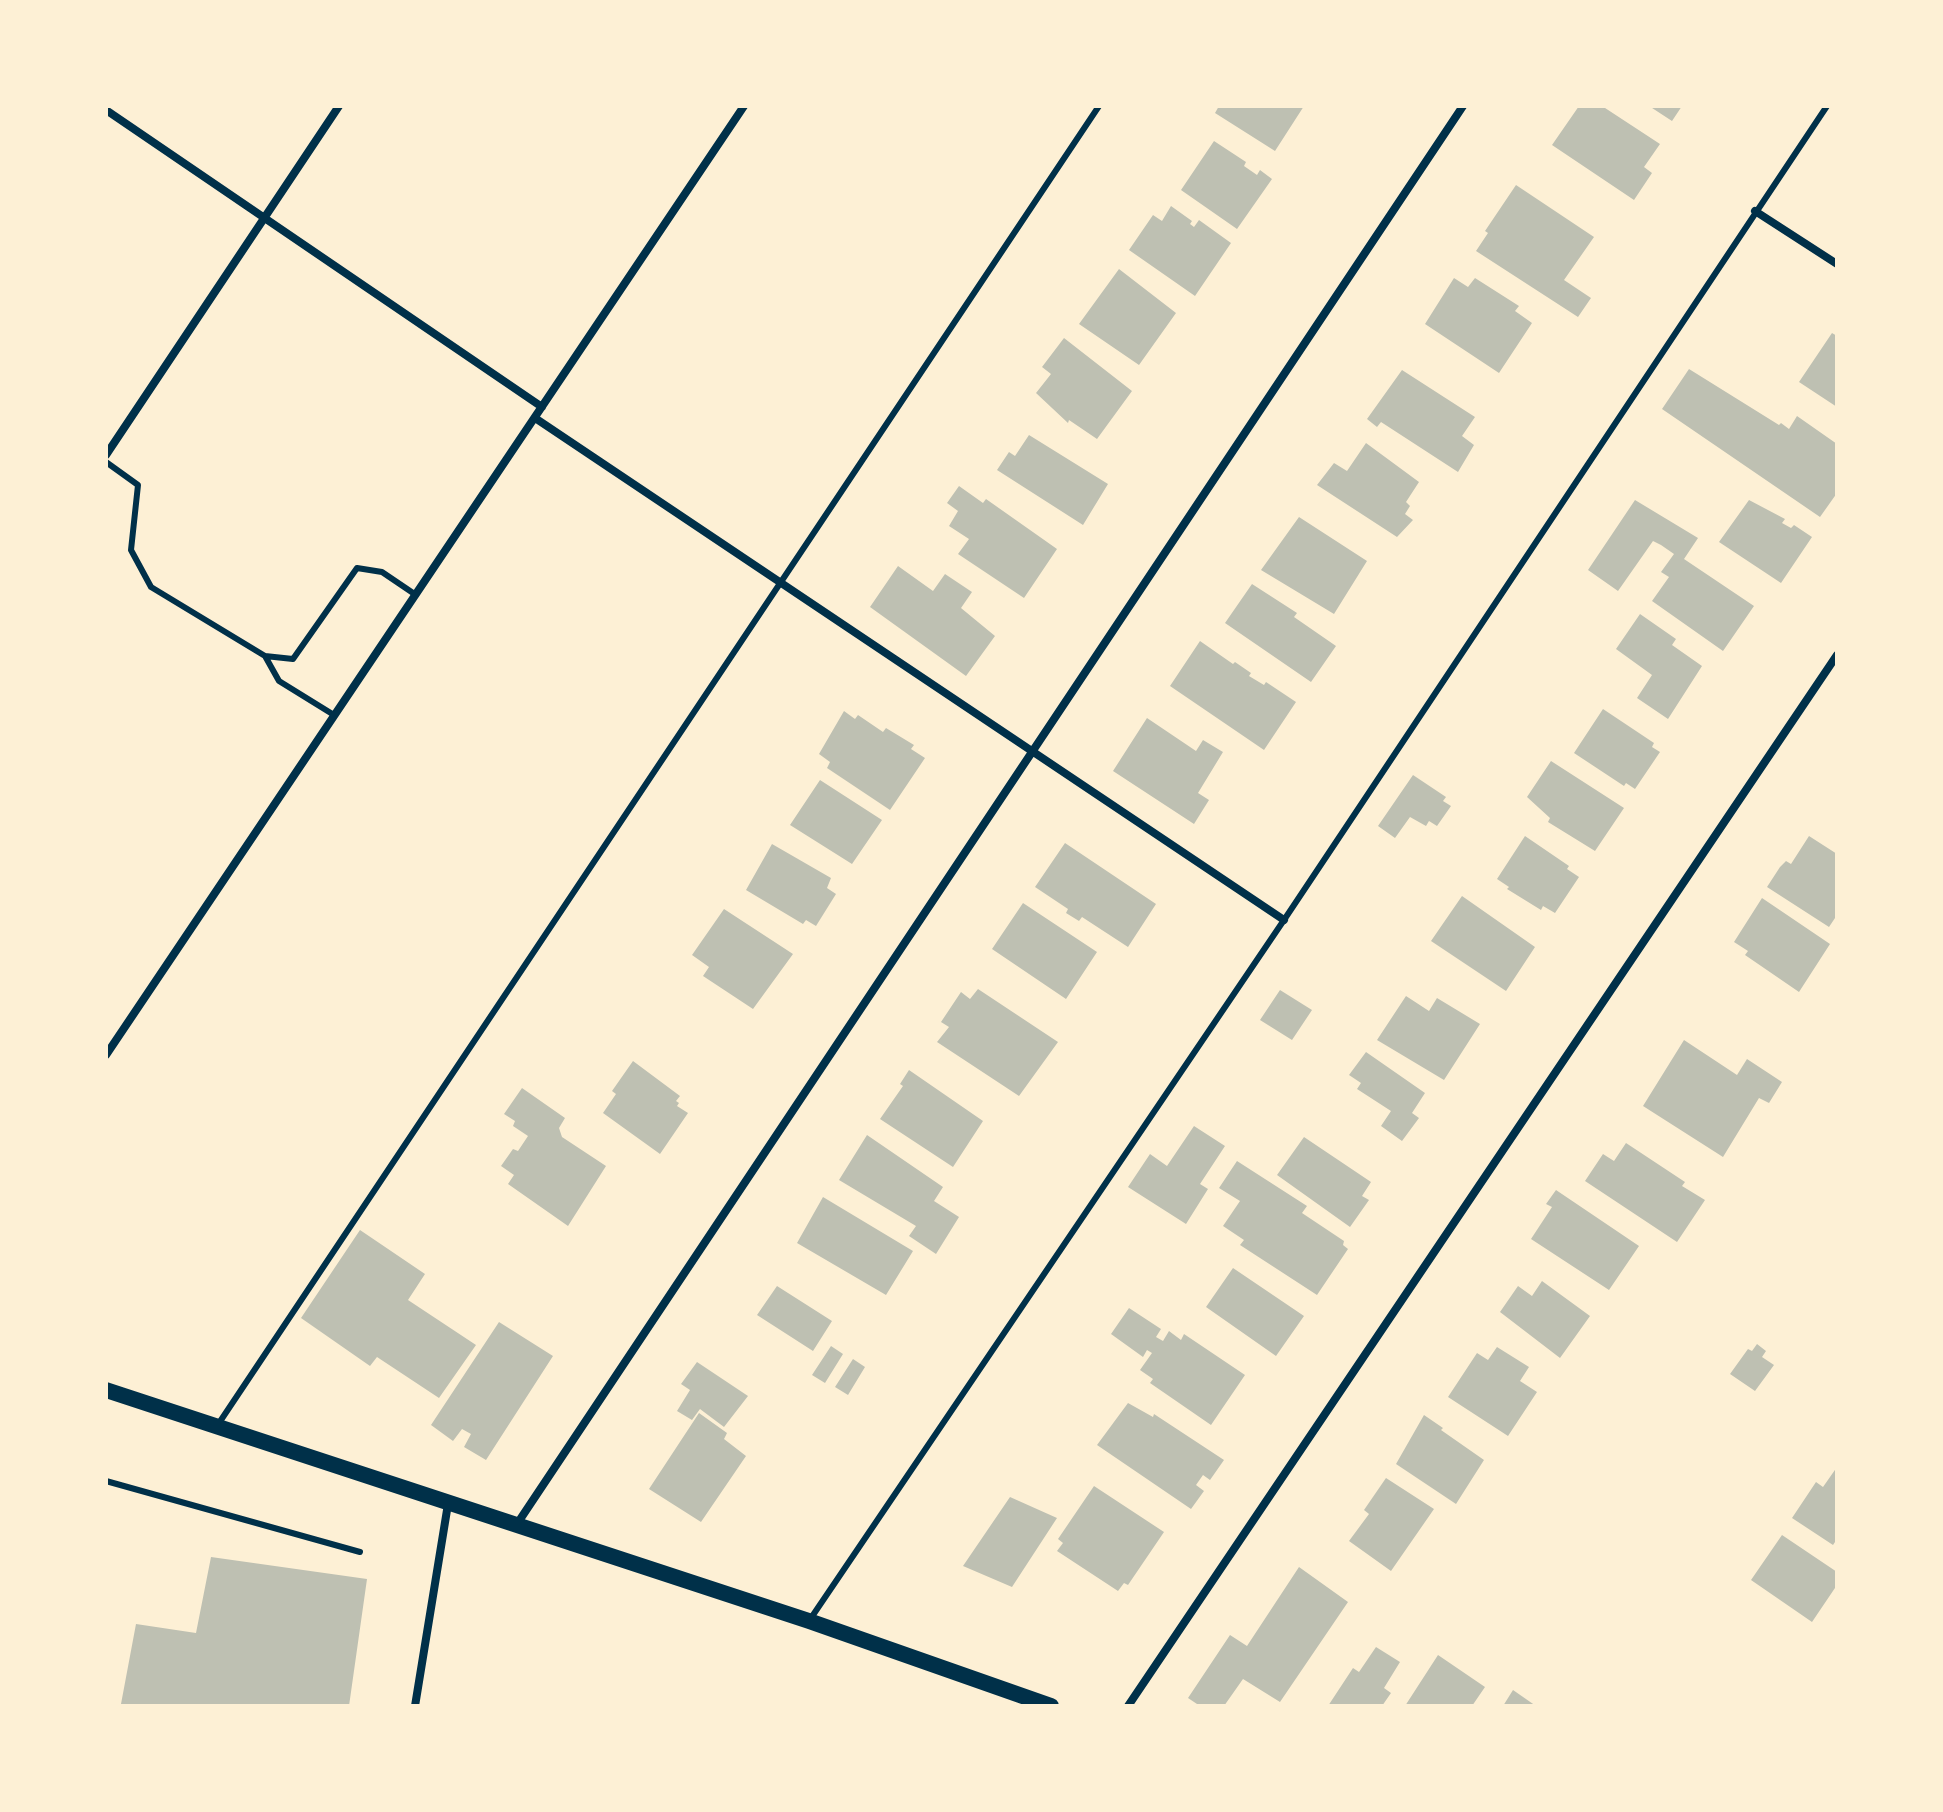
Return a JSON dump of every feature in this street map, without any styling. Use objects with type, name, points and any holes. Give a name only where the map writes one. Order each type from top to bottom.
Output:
[{"type":"main road","points":[[106,1390],[809,1621],[1025,1702],[1051,1706]]},
{"type":"street","points":[[106,455],[339,106]]},
{"type":"street","points":[[106,1055],[744,106]]},
{"type":"street","points":[[517,1525],[1463,106]]},
{"type":"street","points":[[106,110],[542,407]]},
{"type":"street","points":[[1755,211],[1837,264]]},
{"type":"street","points":[[535,418],[1284,920]]},
{"type":"street","points":[[1128,1706],[1837,655]]},
{"type":"street","points":[[415,1706],[448,1504]]},
{"type":"lane","points":[[217,1426],[1099,106]]},
{"type":"lane","points":[[809,1621],[1284,920],[1827,106]]},
{"type":"lane","points":[[106,462],[138,485],[131,550],[151,587],[265,656],[293,659],[357,568],[382,572],[416,595]]},
{"type":"lane","points":[[265,656],[279,681],[334,715]]},
{"type":"lane","points":[[106,1481],[360,1552]]},
{"type":"building","points":[[1219,106],[1304,106],[1275,151],[1215,113]]},
{"type":"building","points":[[1579,106],[1602,106],[1660,144],[1644,167],[1652,173],[1634,200],[1552,145]]},
{"type":"building","points":[[1649,106],[1682,106],[1672,121]]},
{"type":"building","points":[[1214,141],[1246,162],[1244,166],[1257,175],[1260,170],[1272,179],[1237,229],[1181,190]]},
{"type":"building","points":[[1516,185],[1594,237],[1564,280],[1591,298],[1578,317],[1476,251],[1488,233],[1485,231]]},
{"type":"building","points":[[1171,206],[1192,221],[1190,224],[1194,227],[1199,220],[1231,243],[1195,296],[1129,250],[1153,215],[1162,221]]},
{"type":"building","points":[[1119,269],[1176,313],[1139,365],[1079,324]]},
{"type":"building","points":[[1454,278],[1468,287],[1475,278],[1519,306],[1515,311],[1532,323],[1499,373],[1425,324]]},
{"type":"building","points":[[1832,333],[1837,336],[1837,407],[1799,382]]},
{"type":"building","points":[[1064,338],[1132,391],[1097,439],[1069,420],[1068,423],[1036,393],[1051,374],[1042,367]]},
{"type":"building","points":[[1689,369],[1779,425],[1781,423],[1789,429],[1797,416],[1837,444],[1837,493],[1820,517],[1662,409]]},
{"type":"building","points":[[1402,370],[1475,417],[1462,436],[1474,445],[1458,472],[1381,422],[1377,427],[1367,419]]},
{"type":"building","points":[[1029,435],[1108,484],[1083,525],[997,470],[1009,452],[1015,456]]},
{"type":"building","points":[[1366,443],[1419,482],[1406,502],[1410,506],[1405,514],[1413,520],[1397,537],[1317,485],[1334,463],[1347,471]]},
{"type":"building","points":[[959,486],[983,503],[986,499],[1057,549],[1024,598],[958,554],[969,539],[949,526],[958,511],[947,503]]},
{"type":"building","points":[[1635,500],[1698,538],[1684,559],[1754,606],[1723,651],[1652,601],[1669,577],[1661,572],[1674,554],[1661,545],[1653,541],[1618,591],[1588,570]]},
{"type":"building","points":[[1749,500],[1785,519],[1782,523],[1791,528],[1794,525],[1812,537],[1781,583],[1719,542]]},
{"type":"building","points":[[1299,517],[1367,561],[1334,614],[1261,570]]},
{"type":"building","points":[[898,566],[933,591],[945,574],[972,592],[961,608],[995,636],[966,676],[870,607]]},
{"type":"building","points":[[1252,584],[1297,613],[1294,617],[1336,646],[1311,682],[1225,623]]},
{"type":"building","points":[[1640,614],[1676,639],[1672,645],[1702,666],[1668,719],[1637,698],[1652,675],[1616,649]]},
{"type":"building","points":[[1200,641],[1251,673],[1249,676],[1264,685],[1266,682],[1296,702],[1264,750],[1170,686]]},
{"type":"building","points":[[1603,709],[1654,743],[1652,747],[1660,752],[1635,789],[1626,783],[1624,786],[1574,753]]},
{"type":"building","points":[[844,711],[855,719],[858,715],[883,732],[886,728],[914,745],[911,749],[925,758],[890,810],[827,768],[830,762],[819,754]]},
{"type":"building","points":[[1147,718],[1196,751],[1203,740],[1223,752],[1198,793],[1209,800],[1194,824],[1113,771]]},
{"type":"building","points":[[1551,761],[1624,808],[1595,851],[1548,822],[1550,818],[1527,797]]},
{"type":"building","points":[[1413,775],[1446,797],[1443,801],[1451,806],[1437,826],[1429,821],[1426,826],[1410,817],[1395,838],[1378,826]]},
{"type":"building","points":[[820,780],[882,820],[852,864],[790,825]]},
{"type":"building","points":[[1525,836],[1569,866],[1567,869],[1579,877],[1555,913],[1543,906],[1541,910],[1507,889],[1509,887],[1497,879]]},
{"type":"building","points":[[1809,836],[1837,854],[1837,915],[1829,927],[1767,887],[1786,861],[1791,864]]},
{"type":"building","points":[[1065,843],[1156,904],[1128,947],[1082,917],[1079,921],[1066,913],[1068,909],[1035,887]]},
{"type":"building","points":[[772,844],[831,878],[827,888],[836,894],[816,926],[806,920],[803,924],[746,890]]},
{"type":"building","points":[[1462,896],[1535,947],[1506,991],[1431,941]]},
{"type":"building","points":[[1762,898],[1830,944],[1799,992],[1745,955],[1748,951],[1734,942]]},
{"type":"building","points":[[1023,903],[1097,952],[1066,999],[992,949]]},
{"type":"building","points":[[724,909],[793,954],[753,1009],[703,976],[709,967],[692,955]]},
{"type":"building","points":[[978,989],[1058,1042],[1019,1096],[937,1042],[949,1027],[941,1022],[961,992],[970,999]]},
{"type":"building","points":[[1280,990],[1312,1010],[1292,1040],[1260,1020]]},
{"type":"building","points":[[1406,996],[1429,1011],[1437,998],[1480,1024],[1444,1080],[1377,1040]]},
{"type":"building","points":[[1684,1040],[1737,1075],[1747,1059],[1782,1082],[1769,1103],[1759,1098],[1723,1157],[1643,1106]]},
{"type":"building","points":[[1366,1052],[1425,1093],[1412,1113],[1419,1118],[1402,1141],[1381,1126],[1391,1111],[1357,1089],[1361,1083],[1349,1075]]},
{"type":"building","points":[[633,1061],[680,1096],[677,1106],[688,1113],[660,1154],[603,1113],[616,1094],[612,1091]]},
{"type":"building","points":[[909,1070],[983,1121],[953,1167],[880,1119],[903,1086],[900,1084]]},
{"type":"building","points":[[522,1088],[565,1118],[559,1128],[562,1137],[606,1166],[568,1226],[508,1184],[514,1175],[501,1166],[513,1149],[518,1151],[528,1136],[513,1126],[515,1121],[504,1114]]},
{"type":"building","points":[[1194,1126],[1225,1146],[1200,1184],[1208,1189],[1186,1224],[1128,1187],[1150,1154],[1167,1166]]},
{"type":"building","points":[[867,1135],[943,1187],[934,1201],[959,1217],[936,1254],[909,1236],[916,1226],[839,1180]]},
{"type":"building","points":[[1304,1137],[1371,1182],[1362,1196],[1369,1200],[1350,1227],[1277,1175]]},
{"type":"building","points":[[1626,1143],[1685,1182],[1682,1186],[1705,1200],[1677,1242],[1585,1181],[1603,1154],[1614,1161]]},
{"type":"building","points":[[1237,1161],[1307,1206],[1302,1213],[1344,1241],[1343,1245],[1348,1249],[1317,1295],[1240,1245],[1244,1240],[1223,1226],[1240,1201],[1219,1188]]},
{"type":"building","points":[[1556,1190],[1639,1246],[1609,1290],[1531,1239],[1552,1207],[1546,1204]]},
{"type":"building","points":[[823,1197],[913,1251],[886,1295],[797,1243]]},
{"type":"building","points":[[360,1230],[425,1274],[408,1300],[476,1345],[439,1398],[377,1357],[370,1366],[301,1318]]},
{"type":"building","points":[[1233,1268],[1304,1316],[1276,1356],[1206,1307]]},
{"type":"building","points":[[1542,1281],[1590,1316],[1560,1358],[1500,1312],[1518,1286],[1532,1296]]},
{"type":"building","points":[[777,1286],[832,1321],[813,1351],[757,1315]]},
{"type":"building","points":[[1129,1308],[1161,1329],[1156,1337],[1163,1341],[1169,1331],[1181,1340],[1184,1334],[1245,1375],[1211,1425],[1150,1383],[1153,1379],[1140,1370],[1152,1353],[1147,1350],[1143,1357],[1111,1334]]},
{"type":"building","points":[[499,1322],[553,1356],[486,1460],[464,1447],[471,1434],[462,1429],[453,1441],[431,1425]]},
{"type":"building","points":[[1757,1344],[1766,1351],[1762,1357],[1774,1365],[1755,1391],[1730,1374],[1748,1349],[1752,1351]]},
{"type":"building","points":[[831,1346],[843,1354],[825,1383],[812,1375]]},
{"type":"building","points":[[1497,1347],[1529,1367],[1520,1381],[1537,1392],[1508,1436],[1448,1397],[1477,1353],[1488,1360]]},
{"type":"building","points":[[853,1359],[865,1367],[848,1395],[835,1387]]},
{"type":"building","points":[[697,1362],[748,1396],[724,1427],[700,1409],[692,1420],[677,1411],[690,1390],[681,1384]]},
{"type":"building","points":[[1128,1403],[1153,1417],[1154,1414],[1224,1460],[1210,1480],[1203,1475],[1196,1485],[1204,1491],[1191,1509],[1097,1445]]},
{"type":"building","points":[[699,1413],[727,1433],[724,1439],[746,1456],[701,1522],[649,1489]]},
{"type":"building","points":[[1424,1415],[1484,1460],[1456,1504],[1396,1464]]},
{"type":"building","points":[[1837,1467],[1837,1539],[1833,1545],[1792,1518],[1816,1482],[1823,1487]]},
{"type":"building","points":[[1386,1478],[1434,1509],[1391,1571],[1349,1541],[1369,1514],[1364,1510]]},
{"type":"building","points":[[1094,1486],[1164,1532],[1128,1585],[1124,1583],[1118,1591],[1057,1551],[1063,1543],[1058,1539]]},
{"type":"building","points":[[1010,1497],[1057,1518],[1012,1587],[963,1566]]},
{"type":"building","points":[[1782,1535],[1837,1572],[1837,1585],[1812,1622],[1751,1580]]},
{"type":"building","points":[[211,1557],[367,1579],[349,1706],[121,1704],[136,1624],[196,1633]]},
{"type":"building","points":[[1299,1567],[1348,1602],[1280,1702],[1243,1679],[1224,1706],[1200,1706],[1188,1698],[1230,1635],[1247,1646]]},
{"type":"building","points":[[1376,1647],[1400,1662],[1384,1688],[1391,1693],[1382,1706],[1328,1706],[1353,1668],[1359,1672]]},
{"type":"building","points":[[1438,1655],[1485,1687],[1472,1706],[1405,1706]]},
{"type":"building","points":[[1513,1690],[1536,1706],[1503,1706]]}]
